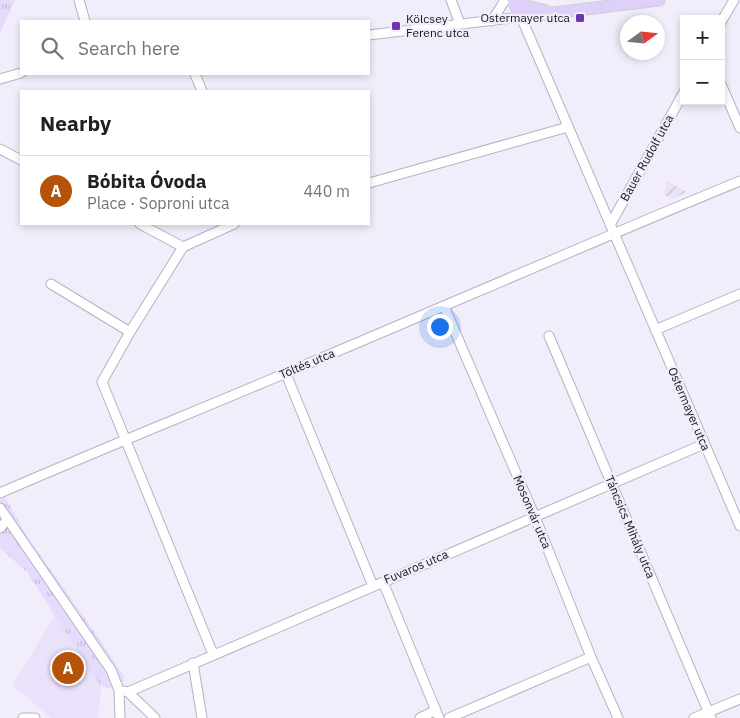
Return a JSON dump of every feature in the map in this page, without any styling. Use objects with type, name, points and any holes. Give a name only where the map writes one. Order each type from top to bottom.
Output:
[{"type":"main road","points":[[513,0],[521,17],[659,0]]},
{"type":"main road","points":[[520,0],[527,6],[553,13]]},
{"type":"street","points":[[79,0],[85,20]]},
{"type":"street","points":[[451,0],[460,24]]},
{"type":"street","points":[[492,21],[504,0]]},
{"type":"street","points":[[725,15],[734,0]]},
{"type":"street","points":[[370,35],[521,17]]},
{"type":"street","name":"Ostermayer utca","points":[[521,17],[740,526]]},
{"type":"street","points":[[0,79],[20,73]]},
{"type":"street","points":[[195,75],[202,90]]},
{"type":"street","points":[[725,93],[740,128]]},
{"type":"street","name":"Bauer Rudolf utca","points":[[611,229],[680,100]]},
{"type":"street","points":[[370,183],[568,127]]},
{"type":"street","points":[[0,149],[20,159]]},
{"type":"street","name":"Töltés utca","points":[[0,493],[444,306],[611,229],[740,181]]},
{"type":"street","points":[[142,225],[183,247]]},
{"type":"street","points":[[213,654],[102,382],[130,332],[183,247],[232,225]]},
{"type":"street","points":[[52,284],[130,332]]},
{"type":"street","points":[[655,330],[740,294]]},
{"type":"street","name":"Mosonvár utca","points":[[444,306],[535,517],[591,657],[618,718]]},
{"type":"street","name":"Táncsics Mihály utca","points":[[549,336],[710,715]]},
{"type":"street","points":[[286,374],[373,586]]},
{"type":"street","name":"Fuvaros utca","points":[[124,691],[704,444]]},
{"type":"street","points":[[0,508],[124,691],[155,718]]},
{"type":"street","points":[[0,528],[8,519]]},
{"type":"street","points":[[383,582],[437,714],[420,718]]},
{"type":"street","points":[[449,718],[591,657]]},
{"type":"street","points":[[193,663],[202,718]]},
{"type":"street","points":[[120,718],[124,691]]},
{"type":"street","points":[[694,718],[710,715],[740,699]]},
{"type":"street","points":[[23,718],[35,718]]},
{"type":"shaded area","points":[[668,182],[687,192],[671,199],[663,194]]},
{"type":"shaded area","points":[[57,612],[102,676],[98,718],[51,718],[12,685]]},
{"type":"green space","points":[[0,0],[15,0],[0,33]]},
{"type":"green space","points":[[0,488],[27,536],[124,677],[119,690],[100,686],[27,572],[0,548]]},
{"type":"place","name":"Ostermayer utca","points":[[580,18]]},
{"type":"place","name":"Kölcsey Ferenc utca","points":[[396,26]]},
{"type":"place","name":"Bóbita Óvoda","points":[[68,668]]}]
